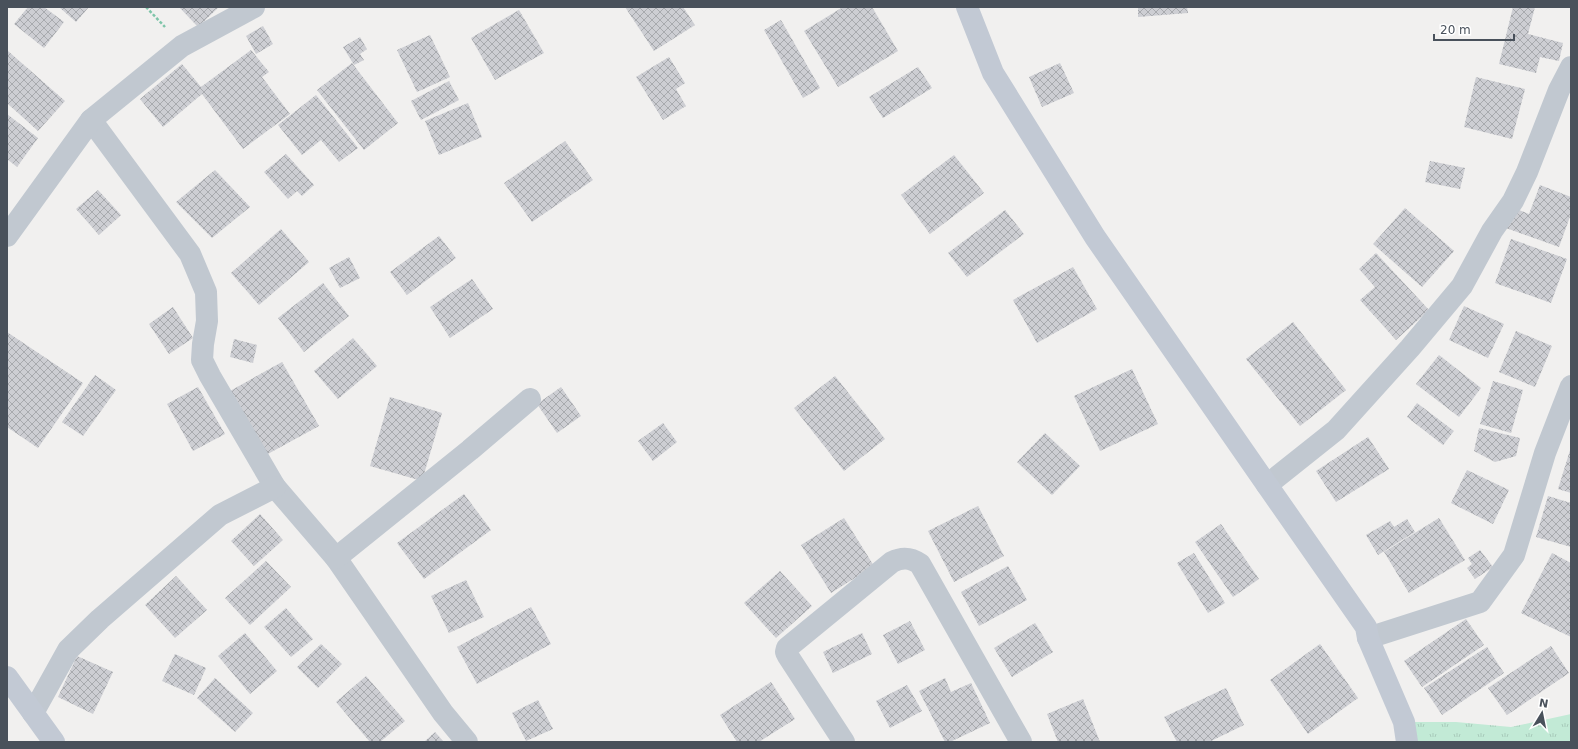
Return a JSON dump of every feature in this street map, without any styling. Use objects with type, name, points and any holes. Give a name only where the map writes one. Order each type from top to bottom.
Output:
[{"type":"street","points":[[7,236],[91,120],[182,46],[254,7]]},
{"type":"street","points":[[968,7],[993,73],[1087,224],[1366,627],[1368,638],[1404,722],[1407,742]]},
{"type":"street","points":[[1267,485],[1336,430],[1410,348],[1462,286],[1492,231],[1513,201],[1527,172],[1559,90],[1571,67]]},
{"type":"street","points":[[91,120],[190,254],[206,292],[207,321],[202,360],[275,487],[336,558],[443,713],[468,742]]},
{"type":"street","points":[[1368,638],[1480,602],[1514,555],[1545,453],[1571,386]]},
{"type":"street","points":[[336,558],[470,450],[530,399]]},
{"type":"street","points":[[33,713],[68,650],[100,619],[220,515],[275,487]]},
{"type":"street","points":[[844,742],[788,656],[786,652],[787,648],[892,562],[905,557],[920,564],[1021,742]]},
{"type":"street","points":[[7,677],[54,742]]},
{"type":"green space","points":[[1571,714],[1571,742],[1407,742],[1404,722],[1456,722],[1511,727]]},
{"type":"building","points":[[28,7],[44,7],[64,22],[44,48],[14,24]]},
{"type":"building","points":[[59,7],[89,7],[76,22]]},
{"type":"building","points":[[179,7],[219,7],[198,27]]},
{"type":"building","points":[[625,7],[683,7],[695,25],[654,51]]},
{"type":"building","points":[[843,7],[872,7],[898,51],[838,87],[804,31]]},
{"type":"building","points":[[1138,7],[1187,7],[1188,13],[1138,17]]},
{"type":"building","points":[[1513,7],[1535,7],[1528,34],[1563,43],[1559,61],[1540,57],[1536,73],[1499,64]]},
{"type":"building","points":[[519,10],[544,53],[495,80],[471,38]]},
{"type":"building","points":[[781,20],[820,88],[803,98],[764,30]]},
{"type":"building","points":[[263,26],[273,44],[256,54],[246,36]]},
{"type":"building","points":[[430,35],[450,77],[417,92],[397,50]]},
{"type":"building","points":[[360,37],[367,49],[360,54],[364,60],[354,65],[343,47]]},
{"type":"building","points":[[251,50],[269,72],[262,77],[290,114],[243,149],[202,94],[163,127],[140,99],[182,64],[201,87]]},
{"type":"building","points":[[8,51],[65,101],[38,131],[7,103]]},
{"type":"building","points":[[669,57],[685,83],[676,89],[686,106],[663,120],[636,77]]},
{"type":"building","points":[[352,63],[398,123],[364,150],[317,90]]},
{"type":"building","points":[[1060,63],[1074,93],[1042,107],[1029,77]]},
{"type":"building","points":[[918,67],[932,88],[883,118],[869,97]]},
{"type":"building","points":[[1476,77],[1525,89],[1512,139],[1464,127]]},
{"type":"building","points":[[449,81],[459,100],[421,120],[411,101]]},
{"type":"building","points":[[316,95],[358,148],[339,162],[321,140],[302,155],[278,125]]},
{"type":"building","points":[[468,103],[482,137],[439,155],[425,121]]},
{"type":"building","points":[[7,114],[38,138],[17,167],[7,159]]},
{"type":"building","points":[[565,141],[593,180],[532,222],[504,183]]},
{"type":"building","points":[[286,154],[314,185],[302,196],[297,191],[288,199],[264,172]]},
{"type":"building","points":[[954,155],[984,193],[930,234],[901,195]]},
{"type":"building","points":[[1430,161],[1465,168],[1460,189],[1425,182]]},
{"type":"building","points":[[215,170],[250,207],[212,238],[176,202]]},
{"type":"building","points":[[1540,185],[1571,197],[1571,214],[1559,247],[1506,228],[1514,208],[1529,214]]},
{"type":"building","points":[[98,190],[121,215],[99,235],[76,209]]},
{"type":"building","points":[[1405,208],[1454,251],[1422,287],[1373,244]]},
{"type":"building","points":[[1005,210],[1024,234],[967,277],[948,253]]},
{"type":"building","points":[[281,229],[309,262],[259,305],[231,273]]},
{"type":"building","points":[[439,236],[456,258],[407,295],[390,272]]},
{"type":"building","points":[[1511,239],[1567,259],[1551,303],[1495,283]]},
{"type":"building","points":[[1376,253],[1429,310],[1396,340],[1360,300],[1375,287],[1359,269]]},
{"type":"building","points":[[349,257],[360,278],[340,288],[329,268]]},
{"type":"building","points":[[1073,267],[1097,309],[1037,343],[1013,300]]},
{"type":"building","points":[[472,279],[493,309],[450,338],[430,307]]},
{"type":"building","points":[[323,283],[349,316],[304,352],[278,318]]},
{"type":"building","points":[[1464,306],[1504,324],[1488,358],[1449,340]]},
{"type":"building","points":[[173,307],[193,338],[169,354],[149,324]]},
{"type":"building","points":[[1293,322],[1346,390],[1300,426],[1246,359]]},
{"type":"building","points":[[1516,331],[1552,346],[1535,387],[1499,372]]},
{"type":"building","points":[[7,332],[83,383],[38,448],[7,427]]},
{"type":"building","points":[[353,338],[377,366],[338,399],[314,371]]},
{"type":"building","points":[[234,339],[257,345],[253,363],[230,357]]},
{"type":"building","points":[[1439,355],[1481,388],[1459,417],[1416,384]]},
{"type":"building","points":[[282,362],[319,426],[266,455],[230,391]]},
{"type":"building","points":[[1132,369],[1158,424],[1100,451],[1074,396]]},
{"type":"building","points":[[95,375],[116,390],[83,436],[62,422]]},
{"type":"building","points":[[835,376],[885,439],[844,471],[794,408]]},
{"type":"building","points":[[1493,381],[1523,390],[1511,433],[1480,424]]},
{"type":"building","points":[[198,387],[225,434],[193,451],[167,404]]},
{"type":"building","points":[[561,387],[581,416],[557,433],[537,404]]},
{"type":"building","points":[[390,397],[442,413],[422,481],[370,466]]},
{"type":"building","points":[[1417,403],[1454,431],[1443,445],[1407,417]]},
{"type":"building","points":[[663,423],[677,442],[653,461],[638,441]]},
{"type":"building","points":[[1479,428],[1520,438],[1516,456],[1495,462],[1474,451]]},
{"type":"building","points":[[1045,433],[1080,466],[1052,495],[1017,462]]},
{"type":"building","points":[[1368,437],[1389,469],[1336,502],[1316,471]]},
{"type":"building","points":[[1571,447],[1571,493],[1558,489]]},
{"type":"building","points":[[1467,470],[1509,490],[1493,524],[1451,503]]},
{"type":"building","points":[[464,494],[491,530],[424,579],[397,543]]},
{"type":"building","points":[[1548,496],[1571,503],[1571,547],[1536,537]]},
{"type":"building","points":[[978,506],[1004,556],[954,582],[928,531]]},
{"type":"building","points":[[260,514],[283,540],[254,566],[231,541]]},
{"type":"building","points":[[844,518],[874,566],[831,593],[801,545]]},
{"type":"building","points":[[1439,518],[1465,560],[1409,593],[1384,552]]},
{"type":"building","points":[[1407,519],[1415,532],[1378,555],[1366,535],[1390,521],[1394,527]]},
{"type":"building","points":[[1221,524],[1259,579],[1233,597],[1195,542]]},
{"type":"building","points":[[1480,550],[1493,567],[1475,579],[1467,568],[1472,564],[1468,558]]},
{"type":"building","points":[[1194,553],[1225,603],[1208,613],[1177,563]]},
{"type":"building","points":[[1552,553],[1571,563],[1571,637],[1521,613]]},
{"type":"building","points":[[266,561],[291,587],[250,625],[225,598]]},
{"type":"building","points":[[1008,566],[1027,600],[979,626],[961,592]]},
{"type":"building","points":[[780,571],[812,606],[776,638],[744,603]]},
{"type":"building","points":[[176,576],[207,610],[175,638],[145,605]]},
{"type":"building","points":[[466,580],[484,617],[449,633],[431,596]]},
{"type":"building","points":[[531,607],[551,644],[477,684],[457,647]]},
{"type":"building","points":[[286,608],[313,639],[291,657],[264,627]]},
{"type":"building","points":[[1466,619],[1484,645],[1422,687],[1404,661]]},
{"type":"building","points":[[910,621],[925,650],[898,664],[883,635]]},
{"type":"building","points":[[1035,623],[1053,652],[1012,677],[994,648]]},
{"type":"building","points":[[245,633],[277,671],[250,694],[218,656]]},
{"type":"building","points":[[862,633],[872,654],[833,673],[823,652]]},
{"type":"building","points":[[321,644],[342,664],[318,688],[297,667]]},
{"type":"building","points":[[1320,644],[1358,698],[1308,734],[1270,680]]},
{"type":"building","points":[[1551,646],[1569,673],[1507,715],[1488,688]]},
{"type":"building","points":[[1487,647],[1504,673],[1442,715],[1424,688]]},
{"type":"building","points":[[175,654],[206,668],[194,695],[162,681]]},
{"type":"building","points":[[77,656],[113,672],[93,714],[58,697]]},
{"type":"building","points":[[366,676],[405,721],[380,742],[370,742],[336,702]]},
{"type":"building","points":[[215,678],[253,713],[235,732],[197,698]]},
{"type":"building","points":[[945,678],[951,692],[971,683],[990,723],[950,742],[945,742],[919,691]]},
{"type":"building","points":[[771,682],[795,719],[759,742],[737,742],[720,715]]},
{"type":"building","points":[[907,685],[922,711],[890,728],[876,701]]},
{"type":"building","points":[[1226,688],[1244,725],[1209,742],[1177,742],[1164,717]]},
{"type":"building","points":[[1083,699],[1100,742],[1058,742],[1047,714]]},
{"type":"building","points":[[538,700],[553,729],[526,741],[512,713]]},
{"type":"building","points":[[435,732],[444,742],[424,742]]}]
